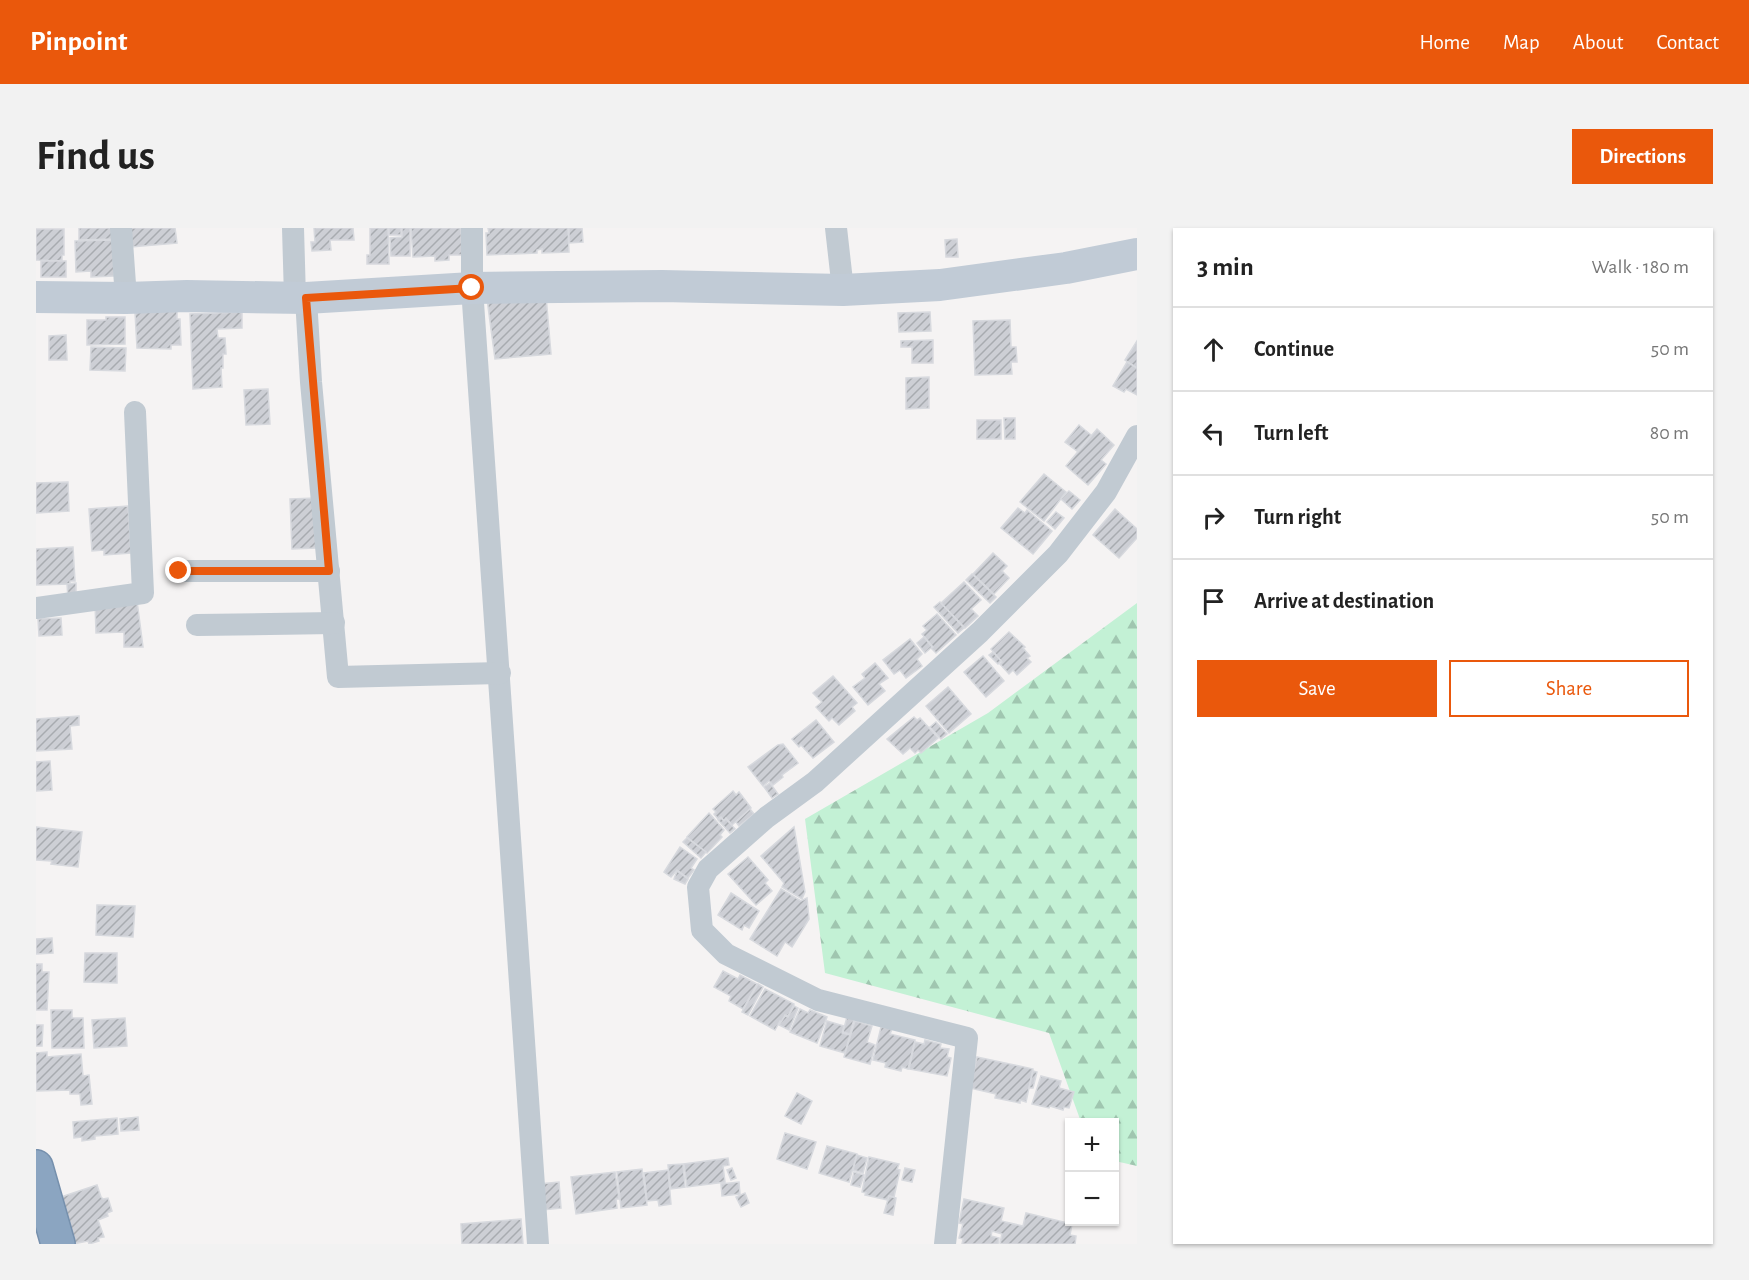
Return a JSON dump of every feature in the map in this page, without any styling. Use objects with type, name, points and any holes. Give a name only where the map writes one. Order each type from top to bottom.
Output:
[{"type":"highway","points":[[36,1167],[58,1244]]},
{"type":"street","points":[[121,228],[126,298]]},
{"type":"street","points":[[293,228],[338,677],[500,673]]},
{"type":"street","points":[[472,228],[472,288],[538,1244]]},
{"type":"street","points":[[836,228],[843,290]]},
{"type":"street","points":[[36,297],[301,298],[472,288],[662,286],[843,290],[939,285],[1066,268],[1137,255]]},
{"type":"street","points":[[36,608],[143,592],[135,412]]},
{"type":"street","points":[[945,1244],[967,1038],[818,1000],[726,954],[702,930],[698,887],[708,869],[767,817],[815,782],[980,632],[1058,554],[1106,492],[1137,436]]},
{"type":"street","points":[[179,571],[329,571]]},
{"type":"street","points":[[197,625],[334,623]]},
{"type":"green space","points":[[1137,603],[1137,1166],[1119,1162],[1119,1118],[1080,1118],[1049,1033],[825,973],[805,819],[988,713]]},
{"type":"building","points":[[79,228],[113,228],[113,239],[79,240]]},
{"type":"building","points":[[129,228],[175,228],[177,243],[131,247]]},
{"type":"building","points":[[314,228],[353,228],[354,240],[330,240],[331,250],[312,251],[311,242],[315,242]]},
{"type":"building","points":[[370,228],[388,228],[389,264],[367,264],[367,255],[370,255]]},
{"type":"building","points":[[389,228],[401,228],[401,235],[389,235]]},
{"type":"building","points":[[402,228],[410,228],[410,256],[391,256],[390,238],[402,237]]},
{"type":"building","points":[[411,228],[461,228],[462,255],[449,255],[449,260],[435,261],[435,256],[413,257]]},
{"type":"building","points":[[488,228],[568,228],[569,252],[542,253],[542,249],[537,250],[537,253],[487,255],[486,233],[489,233]]},
{"type":"building","points":[[569,228],[582,228],[583,242],[569,243]]},
{"type":"building","points":[[36,229],[64,229],[62,261],[36,260]]},
{"type":"building","points":[[957,239],[958,257],[946,257],[945,240]]},
{"type":"building","points":[[113,240],[114,276],[91,277],[91,271],[76,272],[75,241]]},
{"type":"building","points":[[41,261],[66,261],[66,277],[41,277]]},
{"type":"building","points":[[546,296],[551,354],[495,359],[487,299]]},
{"type":"building","points":[[177,304],[181,345],[171,345],[171,349],[137,348],[135,312]]},
{"type":"building","points":[[242,312],[242,328],[217,329],[218,338],[225,338],[226,354],[223,354],[223,368],[221,368],[222,387],[193,389],[190,314]]},
{"type":"building","points":[[930,312],[931,331],[899,332],[898,313]]},
{"type":"building","points":[[106,317],[125,317],[125,344],[87,345],[87,320],[106,320]]},
{"type":"building","points":[[1010,320],[1011,347],[1016,347],[1017,362],[1011,362],[1012,374],[975,375],[973,321]]},
{"type":"building","points":[[66,335],[67,360],[49,360],[49,336]]},
{"type":"building","points":[[933,340],[933,363],[912,363],[912,347],[901,347],[901,341]]},
{"type":"building","points":[[1137,341],[1137,368],[1125,360]]},
{"type":"building","points":[[91,347],[126,348],[125,371],[90,370]]},
{"type":"building","points":[[1127,362],[1137,368],[1137,395],[1113,386]]},
{"type":"building","points":[[929,377],[929,408],[906,409],[906,378]]},
{"type":"building","points":[[268,389],[270,424],[246,425],[244,390]]},
{"type":"building","points":[[1004,418],[1015,418],[1015,439],[1005,439]]},
{"type":"building","points":[[977,420],[1001,420],[1001,439],[977,439]]},
{"type":"building","points":[[1079,425],[1091,435],[1077,451],[1065,442]]},
{"type":"building","points":[[1097,429],[1114,445],[1101,460],[1106,464],[1088,485],[1066,466]]},
{"type":"building","points":[[1044,474],[1066,492],[1044,521],[1020,502]]},
{"type":"building","points":[[68,482],[69,511],[36,513],[36,483]]},
{"type":"building","points":[[1069,491],[1080,500],[1072,509],[1061,499]]},
{"type":"building","points":[[316,498],[317,548],[292,549],[290,499]]},
{"type":"building","points":[[128,506],[131,553],[104,555],[104,550],[92,551],[89,509]]},
{"type":"building","points":[[1018,508],[1025,513],[1027,510],[1052,531],[1033,554],[1001,528]]},
{"type":"building","points":[[1115,509],[1137,529],[1137,538],[1119,558],[1093,535]]},
{"type":"building","points":[[1056,512],[1064,518],[1055,529],[1047,522]]},
{"type":"building","points":[[73,547],[75,581],[70,581],[70,584],[36,585],[36,549]]},
{"type":"building","points":[[993,553],[1007,566],[1002,571],[1009,578],[994,594],[973,574]]},
{"type":"building","points":[[972,574],[996,597],[990,603],[966,580]]},
{"type":"building","points":[[964,582],[981,600],[971,609],[978,616],[965,628],[941,603]]},
{"type":"building","points":[[76,583],[76,598],[68,598],[67,584]]},
{"type":"building","points":[[137,601],[143,647],[124,647],[124,632],[96,633],[95,602]]},
{"type":"building","points":[[940,602],[964,628],[958,633],[934,607]]},
{"type":"building","points":[[937,614],[956,635],[936,653],[922,634],[927,630],[923,626]]},
{"type":"building","points":[[61,618],[62,635],[39,636],[38,619]]},
{"type":"building","points":[[1009,632],[1025,647],[1023,648],[1030,656],[1027,658],[1031,662],[1017,675],[1013,670],[1009,674],[991,649]]},
{"type":"building","points":[[924,637],[932,647],[925,653],[917,643]]},
{"type":"building","points":[[910,639],[922,654],[917,659],[922,666],[906,678],[900,670],[894,674],[883,660]]},
{"type":"building","points":[[993,652],[1001,661],[998,664],[989,655]]},
{"type":"building","points":[[983,656],[1004,681],[986,697],[964,672]]},
{"type":"building","points":[[875,663],[888,678],[879,684],[885,691],[868,705],[853,687],[865,678],[862,674]]},
{"type":"building","points":[[833,676],[857,703],[852,707],[855,711],[839,725],[832,718],[829,721],[816,707],[822,702],[813,693]]},
{"type":"building","points":[[948,687],[971,714],[949,733],[926,706]]},
{"type":"building","points":[[79,716],[79,725],[70,726],[72,749],[36,751],[36,719]]},
{"type":"building","points":[[914,717],[917,720],[920,718],[938,738],[921,753],[918,750],[915,753],[910,748],[903,754],[887,739]]},
{"type":"building","points":[[816,720],[834,742],[813,758],[792,739]]},
{"type":"building","points":[[936,722],[947,734],[941,739],[930,727]]},
{"type":"building","points":[[783,744],[798,763],[773,785],[769,781],[763,786],[748,767],[778,745]]},
{"type":"building","points":[[50,761],[52,790],[36,791],[36,762]]},
{"type":"building","points":[[770,783],[778,794],[772,798],[764,787]]},
{"type":"building","points":[[733,791],[736,795],[739,792],[751,808],[732,825],[726,818],[724,821],[721,817],[718,819],[713,809]]},
{"type":"building","points":[[750,809],[754,814],[739,826],[736,822]]},
{"type":"building","points":[[709,813],[724,830],[720,835],[722,837],[707,853],[687,837]]},
{"type":"building","points":[[721,818],[724,821],[726,819],[735,829],[730,833],[718,820]]},
{"type":"building","points":[[36,827],[82,832],[78,867],[36,860]]},
{"type":"building","points":[[794,827],[805,892],[802,899],[782,887],[784,883],[761,856]]},
{"type":"building","points":[[687,838],[706,852],[701,858],[683,842]]},
{"type":"building","points":[[680,847],[697,859],[691,868],[694,870],[688,878],[677,870],[671,877],[664,872]]},
{"type":"building","points":[[748,857],[768,880],[765,883],[772,891],[756,905],[728,874]]},
{"type":"building","points":[[677,871],[688,879],[685,884],[674,879]]},
{"type":"building","points":[[781,889],[801,901],[807,898],[809,919],[792,947],[785,942],[777,956],[750,939]]},
{"type":"building","points":[[731,893],[759,911],[749,928],[744,925],[742,930],[718,915]]},
{"type":"building","points":[[97,905],[135,906],[133,937],[96,935]]},
{"type":"building","points":[[52,938],[53,953],[36,954],[36,939]]},
{"type":"building","points":[[85,953],[117,953],[117,983],[84,982]]},
{"type":"building","points":[[36,964],[42,964],[42,972],[49,972],[47,1010],[36,1010]]},
{"type":"building","points":[[723,971],[738,979],[740,975],[757,984],[743,1009],[729,1001],[731,996],[714,987]]},
{"type":"building","points":[[758,984],[763,987],[748,1015],[742,1012]]},
{"type":"building","points":[[765,989],[794,1004],[788,1016],[785,1015],[775,1030],[750,1016]]},
{"type":"building","points":[[794,1006],[798,1008],[789,1030],[779,1025],[785,1016],[788,1017]]},
{"type":"building","points":[[800,1009],[808,1013],[810,1010],[827,1017],[817,1043],[790,1032]]},
{"type":"building","points":[[51,1010],[72,1010],[72,1018],[83,1018],[84,1048],[52,1048]]},
{"type":"building","points":[[847,1017],[854,1019],[850,1034],[843,1032]]},
{"type":"building","points":[[125,1018],[127,1046],[94,1048],[92,1020]]},
{"type":"building","points":[[827,1021],[844,1026],[842,1033],[850,1035],[845,1053],[820,1046]]},
{"type":"building","points":[[855,1021],[872,1026],[867,1042],[875,1045],[870,1064],[844,1057]]},
{"type":"building","points":[[36,1025],[43,1025],[42,1046],[36,1046]]},
{"type":"building","points":[[881,1027],[892,1029],[890,1034],[915,1040],[908,1069],[902,1067],[901,1071],[885,1067],[886,1063],[873,1060]]},
{"type":"building","points":[[925,1040],[941,1044],[940,1048],[949,1049],[947,1057],[951,1058],[947,1076],[909,1069],[915,1042],[924,1044]]},
{"type":"building","points":[[47,1052],[47,1057],[81,1054],[83,1076],[89,1075],[92,1104],[81,1105],[80,1094],[70,1094],[70,1090],[36,1091],[36,1053]]},
{"type":"building","points":[[977,1057],[1033,1069],[1026,1102],[995,1098],[996,1094],[970,1088]]},
{"type":"building","points":[[1033,1071],[1037,1072],[1033,1088],[1029,1088]]},
{"type":"building","points":[[1041,1076],[1061,1081],[1059,1088],[1074,1092],[1069,1108],[1064,1107],[1063,1110],[1032,1104]]},
{"type":"building","points":[[797,1093],[812,1101],[801,1124],[785,1116]]},
{"type":"building","points":[[138,1117],[139,1130],[121,1131],[120,1119]]},
{"type":"building","points":[[117,1118],[118,1134],[95,1136],[95,1139],[82,1141],[82,1137],[74,1138],[73,1122]]},
{"type":"building","points":[[785,1133],[816,1142],[807,1169],[777,1159]]},
{"type":"building","points":[[827,1146],[857,1154],[849,1182],[819,1173]]},
{"type":"building","points":[[857,1155],[867,1158],[863,1173],[853,1170]]},
{"type":"building","points":[[869,1157],[899,1164],[897,1169],[900,1170],[894,1197],[889,1196],[888,1200],[865,1195],[866,1193],[862,1192]]},
{"type":"building","points":[[728,1158],[729,1165],[723,1166],[725,1182],[687,1187],[684,1164]]},
{"type":"building","points":[[683,1164],[685,1187],[671,1189],[668,1165]]},
{"type":"building","points":[[732,1168],[736,1178],[731,1180],[727,1170]]},
{"type":"building","points":[[905,1168],[915,1170],[912,1182],[902,1180]]},
{"type":"building","points":[[642,1169],[647,1205],[621,1208],[617,1172]]},
{"type":"building","points":[[668,1170],[671,1204],[659,1206],[658,1200],[647,1201],[644,1173]]},
{"type":"building","points":[[615,1172],[619,1199],[616,1199],[617,1208],[576,1214],[571,1177]]},
{"type":"building","points":[[854,1172],[864,1175],[860,1187],[851,1185]]},
{"type":"building","points":[[559,1182],[561,1208],[542,1210],[539,1184]]},
{"type":"building","points":[[739,1182],[740,1194],[722,1196],[721,1184]]},
{"type":"building","points":[[97,1185],[101,1197],[108,1198],[112,1211],[107,1213],[108,1216],[98,1220],[104,1237],[89,1244],[88,1241],[73,1244],[58,1198]]},
{"type":"building","points":[[745,1193],[749,1203],[741,1207],[736,1197]]},
{"type":"building","points":[[889,1196],[896,1198],[893,1215],[884,1213]]},
{"type":"building","points":[[964,1199],[1004,1208],[1001,1221],[1023,1226],[1026,1213],[1065,1222],[1065,1226],[1072,1226],[1070,1235],[1076,1236],[1075,1244],[1003,1244],[1000,1243],[1002,1234],[992,1231],[991,1236],[999,1238],[998,1244],[962,1244],[963,1239],[959,1238],[963,1224],[959,1223]]},
{"type":"building","points":[[521,1219],[523,1244],[462,1244],[461,1224]]},
{"type":"route","points":[[179,571],[329,571],[317,426],[311,382],[306,298],[472,288]]}]
